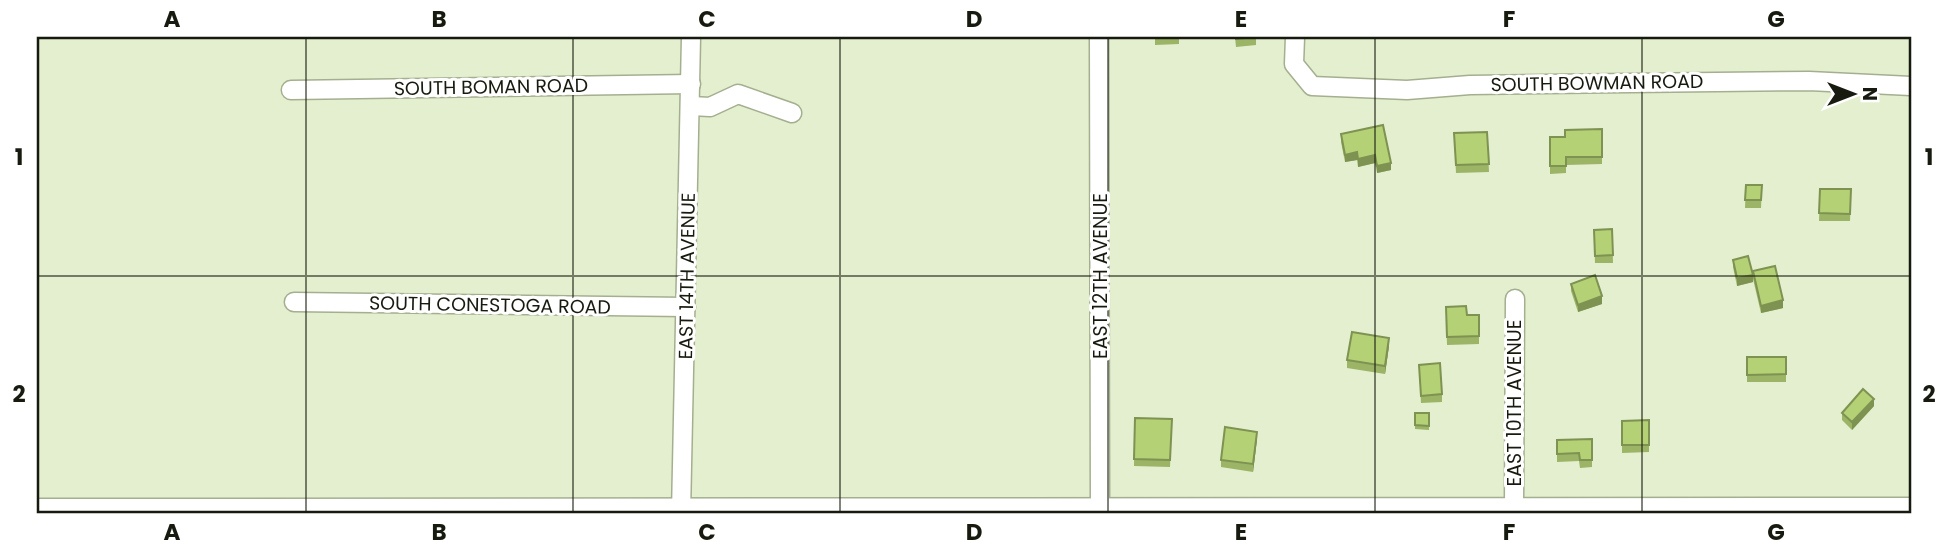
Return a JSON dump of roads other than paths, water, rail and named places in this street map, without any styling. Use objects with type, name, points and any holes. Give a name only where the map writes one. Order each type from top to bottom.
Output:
[{"type":"street","name":"EAST 14TH AVENUE","points":[[681,511],[691,37]]},
{"type":"street","name":"EAST 12TH AVENUE","points":[[1099,37],[1100,511]]},
{"type":"street","name":"SOUTH BOWMAN ROAD","points":[[1294,37],[1294,64],[1312,86],[1407,89],[1470,85],[1809,81],[1911,86]]},
{"type":"street","name":"SOUTH BOMAN ROAD","points":[[291,90],[691,83]]},
{"type":"street","points":[[691,106],[710,107],[738,94],[792,113]]},
{"type":"street","name":"EAST 10TH AVENUE","points":[[1515,299],[1521,509]]},
{"type":"street","name":"SOUTH CONESTOGA ROAD","points":[[293,302],[687,307]]},
{"type":"street","points":[[37,508],[260,511],[1100,511],[1714,510],[1911,506]]}]
